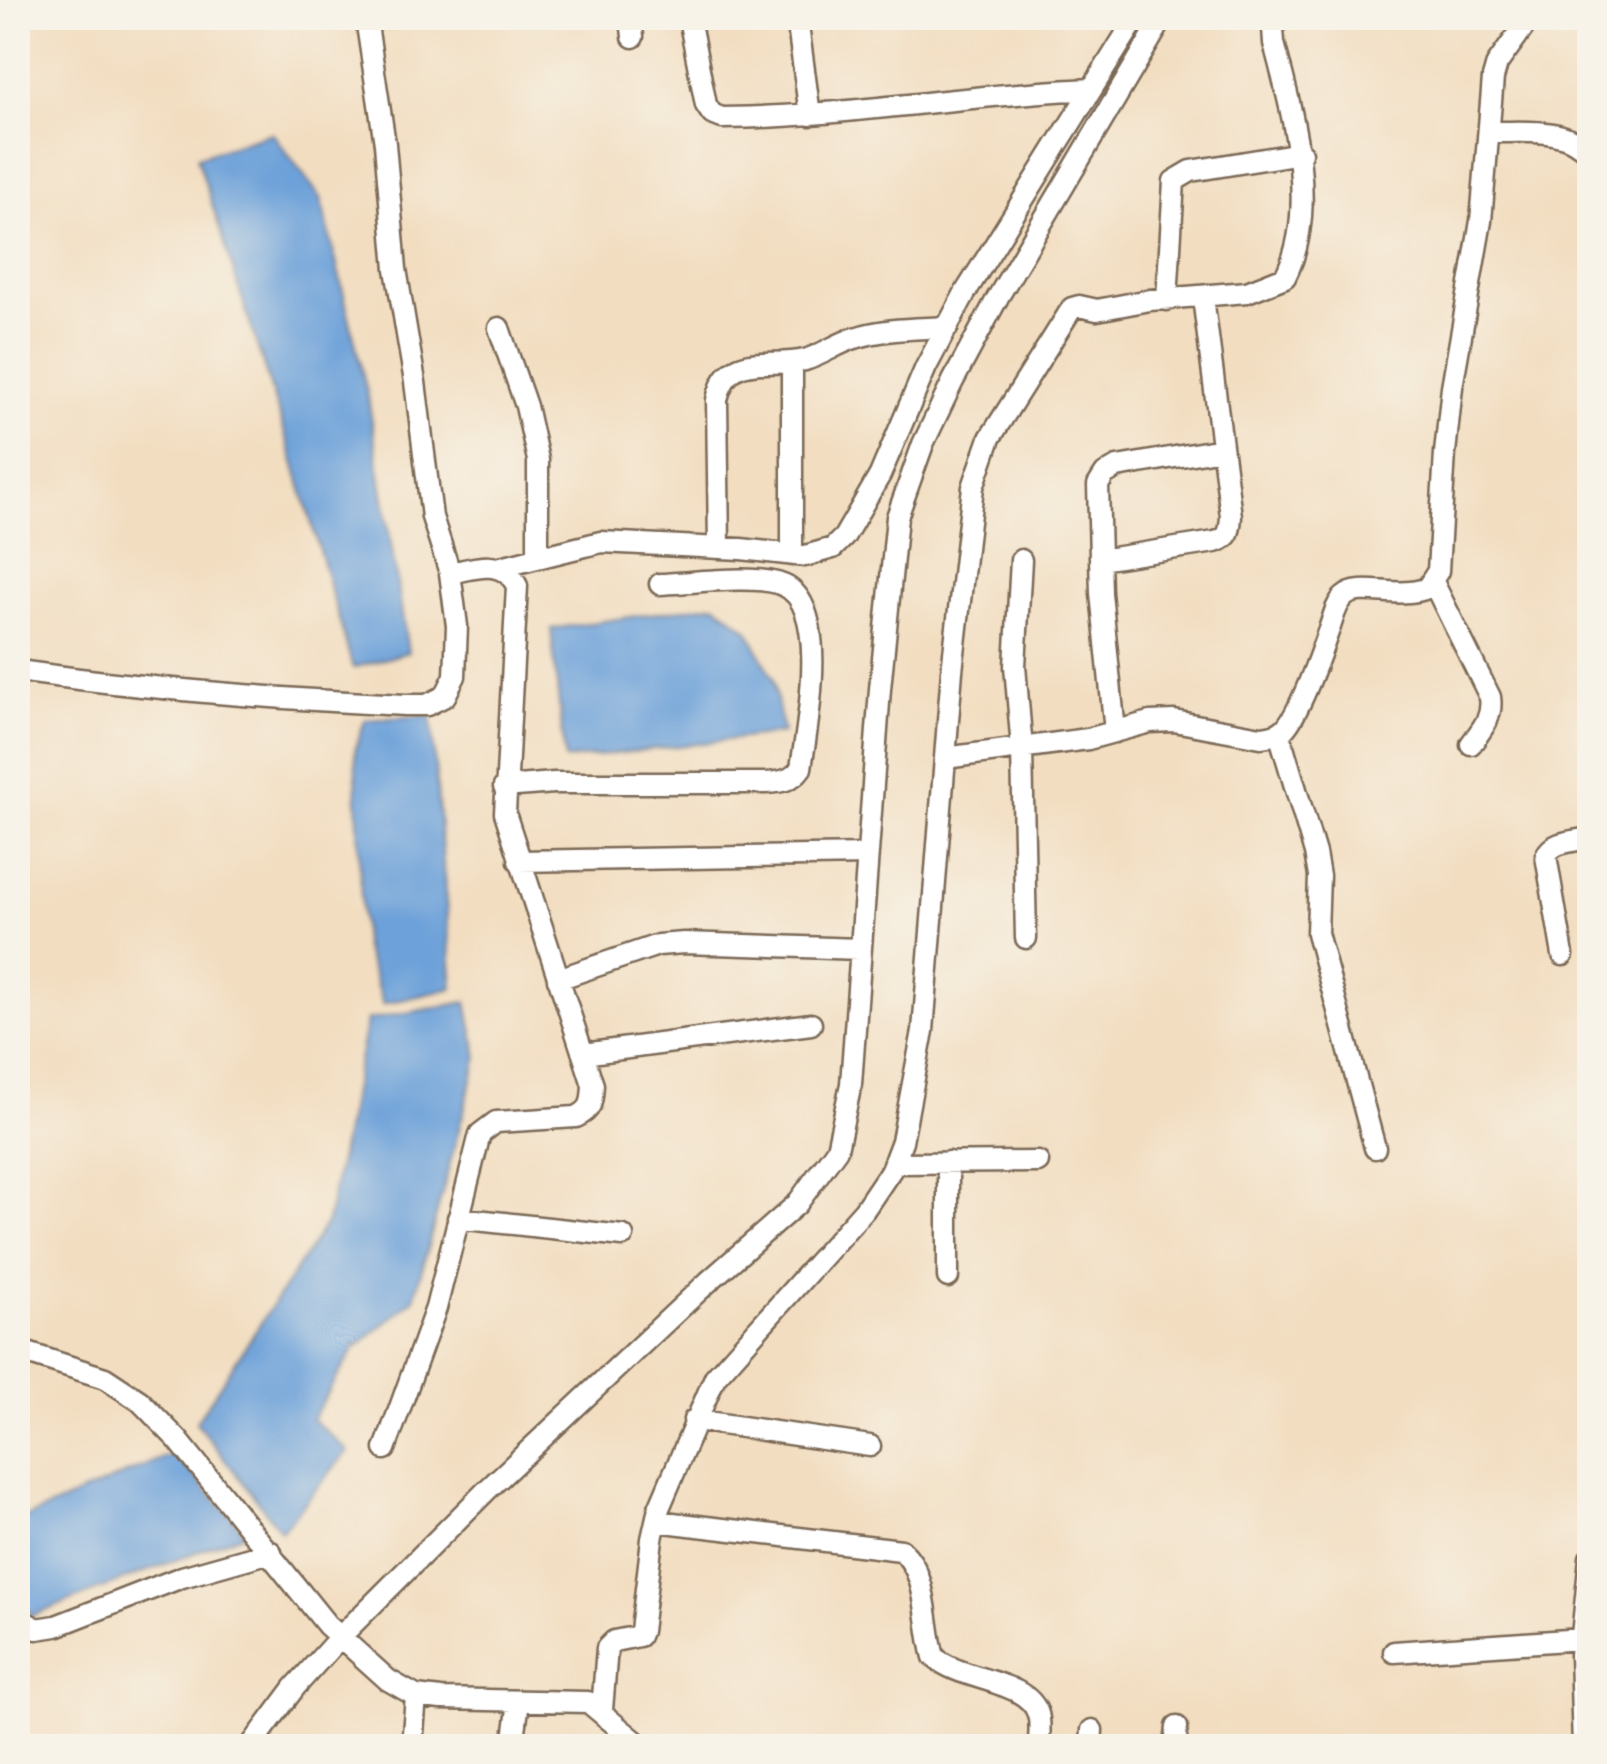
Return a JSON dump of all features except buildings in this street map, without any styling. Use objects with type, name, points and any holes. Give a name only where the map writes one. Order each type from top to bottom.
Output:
[{"type":"street","points":[[18,671],[246,696],[427,704],[444,696],[455,676],[457,626],[450,573],[432,517],[416,382],[396,269],[385,144],[366,18]]},
{"type":"street","points":[[690,18],[706,105],[712,114],[722,118],[810,116],[1020,92],[1091,89]]},
{"type":"street","points":[[797,18],[810,116]]},
{"type":"street","points":[[450,573],[501,567],[601,542],[792,554],[820,554],[833,548],[844,537],[880,475],[974,278],[1136,18]]},
{"type":"street","points":[[251,1746],[333,1632],[708,1282],[797,1204],[837,1148],[851,1084],[897,517],[936,414],[998,298],[1163,18]]},
{"type":"street","points":[[602,1710],[607,1648],[614,1642],[638,1636],[643,1625],[656,1521],[694,1420],[715,1377],[864,1210],[894,1162],[913,1092],[923,1031],[944,758],[973,487],[990,438],[1072,308],[1097,310],[1150,300],[1247,292],[1285,277],[1292,263],[1298,227],[1300,153],[1274,43],[1273,28],[1281,18]]},
{"type":"street","points":[[944,758],[1022,749],[1150,722],[1174,721],[1261,737],[1279,733],[1288,723],[1340,602],[1348,593],[1356,590],[1414,594],[1426,588],[1438,571],[1452,388],[1482,221],[1492,78],[1497,64],[1530,18]]},
{"type":"street","points":[[1489,132],[1562,134],[1587,147]]},
{"type":"street","points":[[1167,300],[1174,181],[1191,171],[1300,153]]},
{"type":"street","points":[[1100,560],[1224,540],[1230,532],[1203,296]]},
{"type":"street","points":[[719,547],[717,400],[727,376],[756,361],[810,358],[873,332],[948,327]]},
{"type":"street","points":[[500,328],[526,406],[538,460],[538,556]]},
{"type":"street","points":[[792,362],[792,554]]},
{"type":"street","points":[[1115,732],[1100,560],[1098,485],[1104,474],[1131,464],[1222,449]]},
{"type":"street","points":[[1021,560],[1015,666],[1022,749],[1026,938]]},
{"type":"street","points":[[386,1448],[436,1308],[480,1134],[496,1122],[576,1118],[587,1112],[592,1102],[593,1085],[505,813],[517,586],[501,567]]},
{"type":"street","points":[[504,787],[554,783],[783,782],[801,768],[810,708],[811,644],[806,610],[796,592],[769,580],[660,584]]},
{"type":"street","points":[[1432,580],[1490,697],[1492,710],[1472,744]]},
{"type":"street","points":[[1279,733],[1317,864],[1316,934],[1374,1148]]},
{"type":"street","points":[[1563,955],[1546,856],[1558,844],[1590,838]]},
{"type":"street","points":[[518,860],[867,856]]},
{"type":"street","points":[[558,979],[671,944],[721,942],[860,949]]},
{"type":"street","points":[[583,1054],[810,1024]]},
{"type":"street","points":[[894,1162],[1038,1162]]},
{"type":"street","points":[[948,1162],[948,1278]]},
{"type":"street","points":[[458,1218],[623,1236]]},
{"type":"street","points":[[18,1350],[105,1378],[140,1400],[178,1440],[333,1632],[388,1680],[416,1696],[588,1702],[641,1746]]},
{"type":"street","points":[[694,1420],[870,1446]]},
{"type":"street","points":[[656,1521],[901,1550],[913,1560],[919,1575],[934,1657],[957,1673],[1016,1689],[1030,1699],[1038,1714],[1039,1746]]},
{"type":"street","points":[[18,1618],[37,1629],[56,1626],[182,1577],[271,1552]]},
{"type":"street","points":[[1583,1746],[1579,1692],[1590,1558]]},
{"type":"street","points":[[1394,1652],[1581,1639]]},
{"type":"street","points":[[412,1746],[416,1696]]},
{"type":"street","points":[[513,1746],[519,1702]]},
{"type":"water","points":[[272,133],[321,198],[368,397],[408,652],[353,668],[292,455],[197,157]]},
{"type":"water","points":[[715,604],[748,630],[773,678],[783,733],[565,760],[551,629]]},
{"type":"water","points":[[431,715],[453,988],[383,1004],[363,945],[355,750],[365,720]]},
{"type":"water","points":[[467,1002],[478,1057],[414,1299],[354,1349],[312,1419],[348,1451],[281,1531],[196,1422],[327,1222],[367,1020]]},
{"type":"water","points":[[174,1453],[245,1533],[32,1616],[18,1597],[18,1521]]}]
